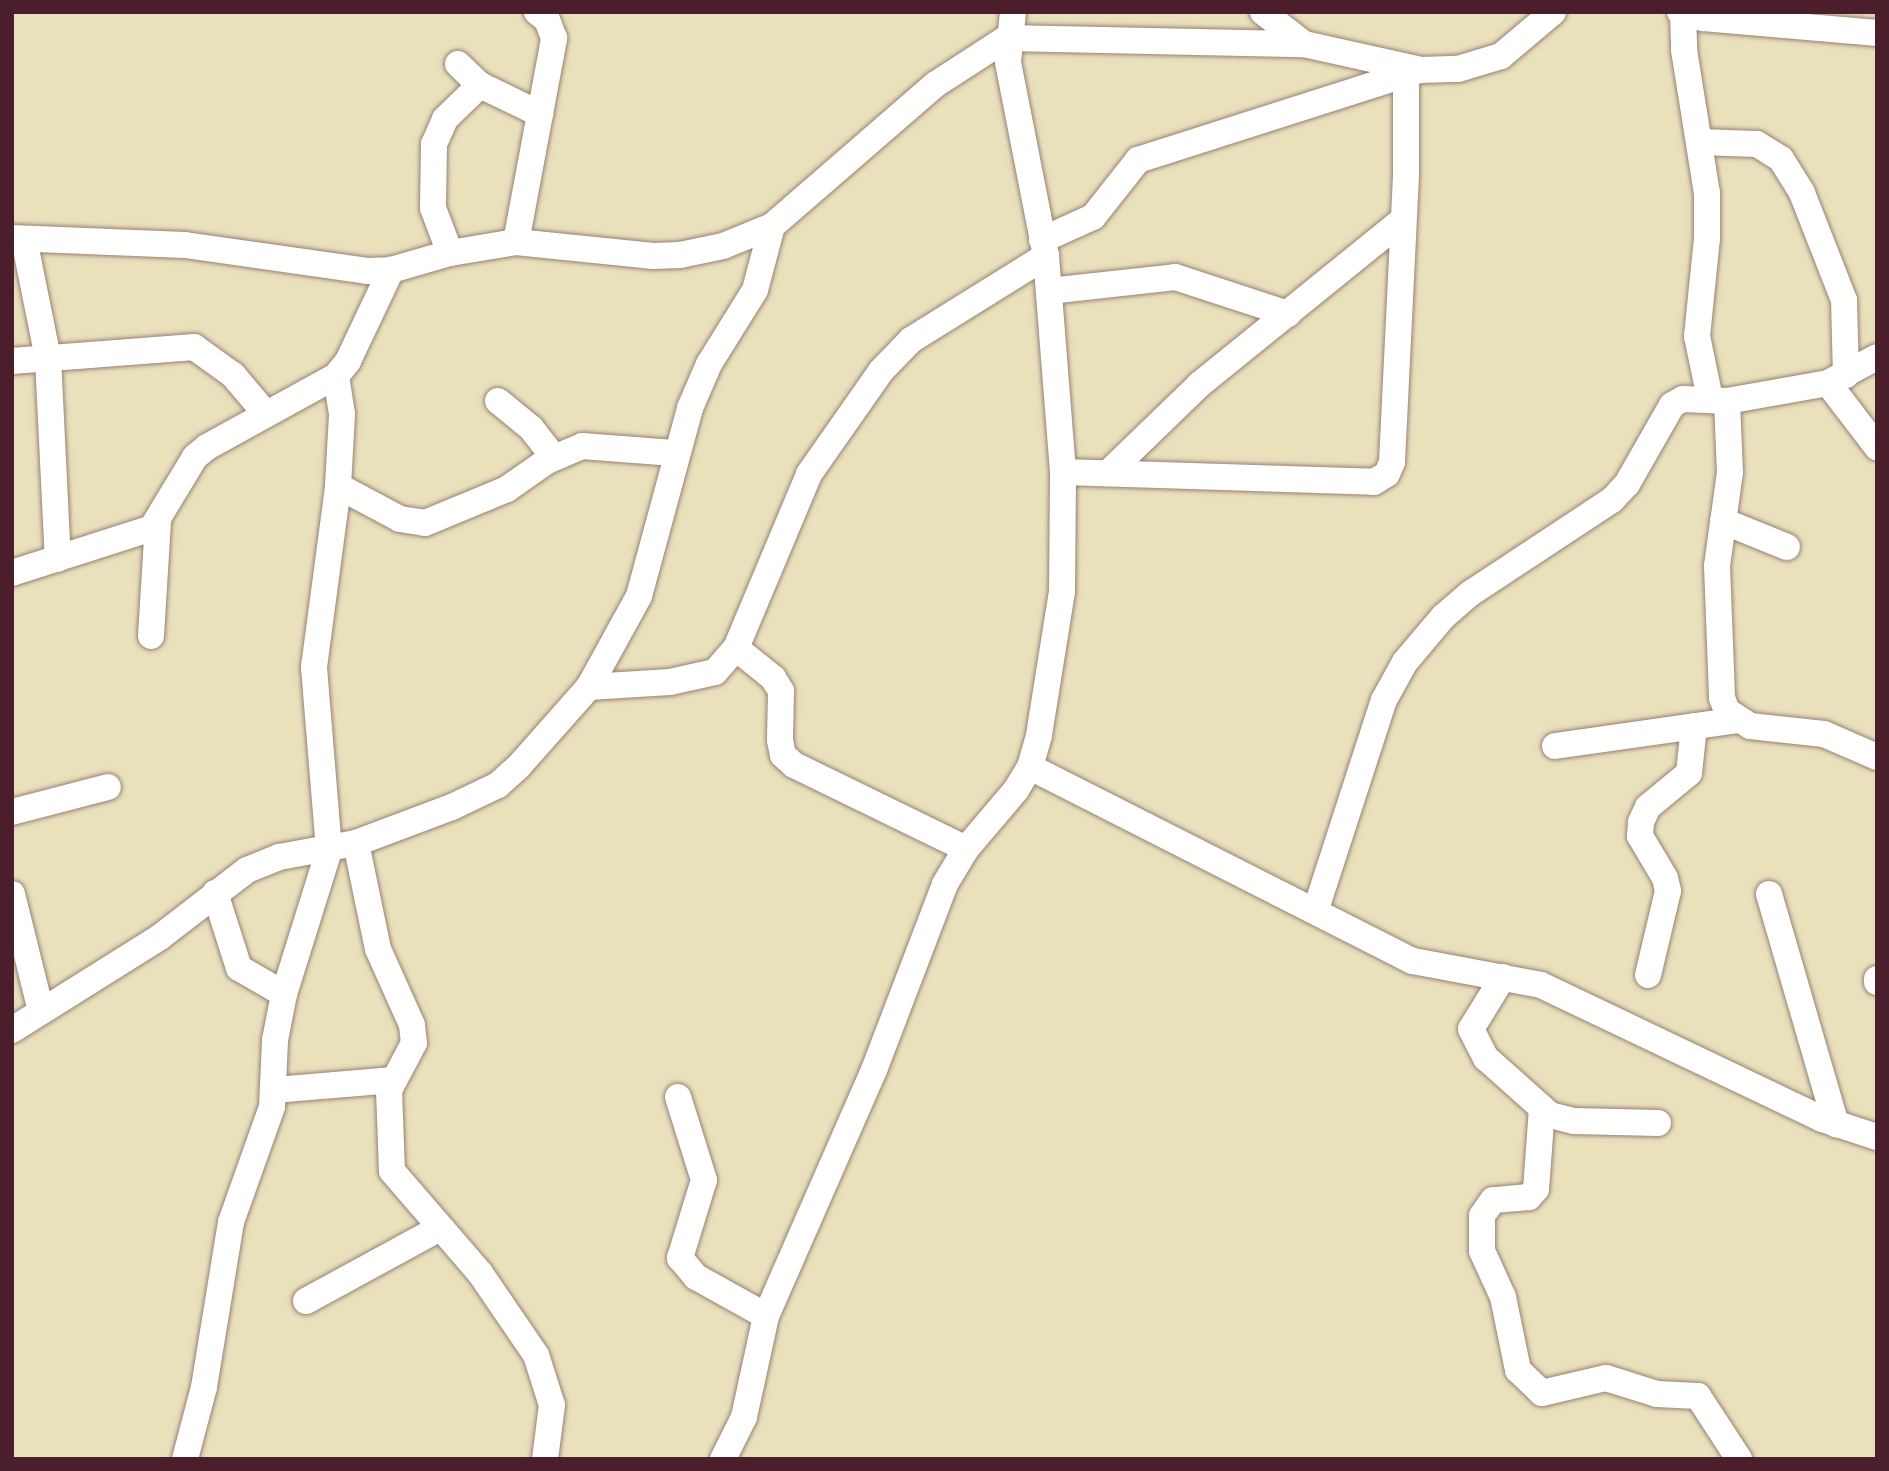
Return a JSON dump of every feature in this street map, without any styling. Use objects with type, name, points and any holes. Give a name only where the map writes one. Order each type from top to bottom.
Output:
[{"type":"street","points":[[516,242],[554,38],[547,20],[537,12]]},
{"type":"street","points":[[1263,12],[1304,44]]},
{"type":"street","points":[[589,687],[697,678],[715,672],[736,648],[808,474],[881,371],[911,340],[1093,217],[1138,160],[1413,72],[1458,69],[1489,62],[1553,12]]},
{"type":"street","points":[[1877,33],[1682,13],[1699,142],[1707,238],[1698,353],[1719,400],[1730,472],[1717,566],[1719,682],[1727,711],[1737,720],[1750,726],[1824,734],[1877,757]]},
{"type":"street","points":[[723,1459],[744,1417],[766,1315],[874,1070],[945,884],[966,849],[1030,767],[1062,592],[1063,472],[1049,290],[1044,248],[1012,87],[1010,25]]},
{"type":"street","points":[[58,559],[48,358],[18,239],[185,245],[391,270],[450,253],[516,242],[653,256],[680,255],[723,246],[772,226],[936,84],[1010,25],[1304,44],[1413,72]]},
{"type":"street","points":[[458,64],[480,85],[540,114]]},
{"type":"street","points":[[1063,472],[1374,482],[1387,474],[1392,462],[1413,72]]},
{"type":"street","points":[[450,253],[431,192],[434,144],[445,119],[480,85]]},
{"type":"street","points":[[1699,142],[1757,144],[1781,159],[1802,193],[1844,300],[1837,379],[1877,447]]},
{"type":"street","points":[[1108,474],[1199,385],[1403,220]]},
{"type":"street","points":[[12,1030],[160,937],[215,892],[263,862],[356,843],[498,785],[589,687],[648,572],[674,453],[704,374],[755,290],[772,226]]},
{"type":"street","points":[[12,573],[144,533],[158,521],[195,457],[336,376],[348,361],[391,270]]},
{"type":"street","points":[[1049,290],[1175,277],[1287,314]]},
{"type":"street","points":[[12,361],[194,348],[233,375],[266,414]]},
{"type":"street","points":[[1316,909],[1384,700],[1418,645],[1471,593],[1612,500],[1672,405],[1683,399],[1719,400],[1837,379],[1877,357]]},
{"type":"street","points":[[185,1459],[204,1387],[231,1222],[267,1124],[274,1090],[275,1040],[285,994],[329,850],[314,667],[338,486],[342,414],[336,376]]},
{"type":"street","points":[[498,401],[542,439],[554,457]]},
{"type":"street","points":[[338,486],[400,519],[425,523],[507,489],[554,457],[597,446],[674,453]]},
{"type":"street","points":[[151,636],[158,521]]},
{"type":"street","points":[[1723,521],[1787,547]]},
{"type":"street","points":[[736,648],[773,678],[781,691],[780,740],[783,755],[794,765],[966,849]]},
{"type":"street","points":[[1555,746],[1737,720]]},
{"type":"street","points":[[1648,975],[1668,891],[1665,878],[1640,836],[1641,821],[1659,796],[1689,773],[1694,726]]},
{"type":"street","points":[[1030,767],[1070,791],[1316,909],[1413,961],[1541,985],[1836,1124],[1877,1137]]},
{"type":"street","points":[[12,811],[108,787]]},
{"type":"street","points":[[356,843],[378,949],[412,1025],[414,1042],[393,1080],[388,1100],[392,1171],[480,1273],[536,1355],[552,1405],[545,1459]]},
{"type":"street","points":[[215,892],[239,968],[285,994]]},
{"type":"street","points":[[1769,894],[1836,1124]]},
{"type":"street","points":[[13,901],[41,1011]]},
{"type":"street","points":[[1503,977],[1475,1017],[1473,1039],[1486,1058],[1542,1108],[1574,1121],[1658,1123]]},
{"type":"street","points":[[274,1090],[393,1080]]},
{"type":"street","points":[[678,1097],[704,1180],[680,1258],[696,1278],[766,1315]]},
{"type":"street","points":[[1542,1108],[1536,1189],[1529,1197],[1493,1200],[1482,1216],[1482,1251],[1503,1297],[1518,1370],[1542,1393],[1606,1378],[1657,1394],[1698,1396],[1739,1459]]},
{"type":"street","points":[[306,1301],[440,1228]]}]
